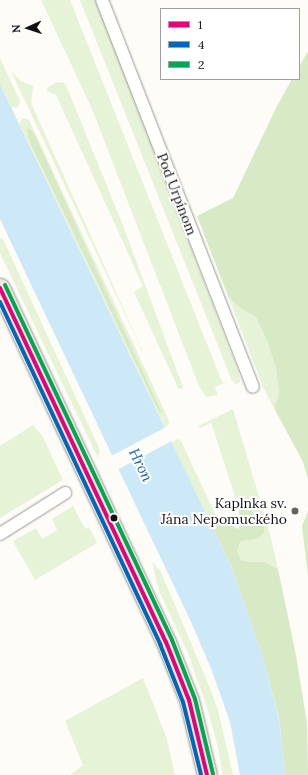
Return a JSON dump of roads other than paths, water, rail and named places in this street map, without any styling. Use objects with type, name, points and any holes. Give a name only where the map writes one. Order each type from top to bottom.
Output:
[{"type":"main road","points":[[0,288],[146,596],[178,671],[197,728],[207,775]]},
{"type":"street","name":"Pod Urpínom","points":[[102,0],[252,387]]},
{"type":"street","points":[[0,534],[65,493]]},
{"type":"water","name":"Hron","points":[[0,84],[231,566],[262,654],[279,719],[285,775],[240,775],[230,722],[212,671],[192,624],[0,219]]},
{"type":"place","name":"Kaplnka sv. Jána Nepomuckého","points":[[295,511]]}]
